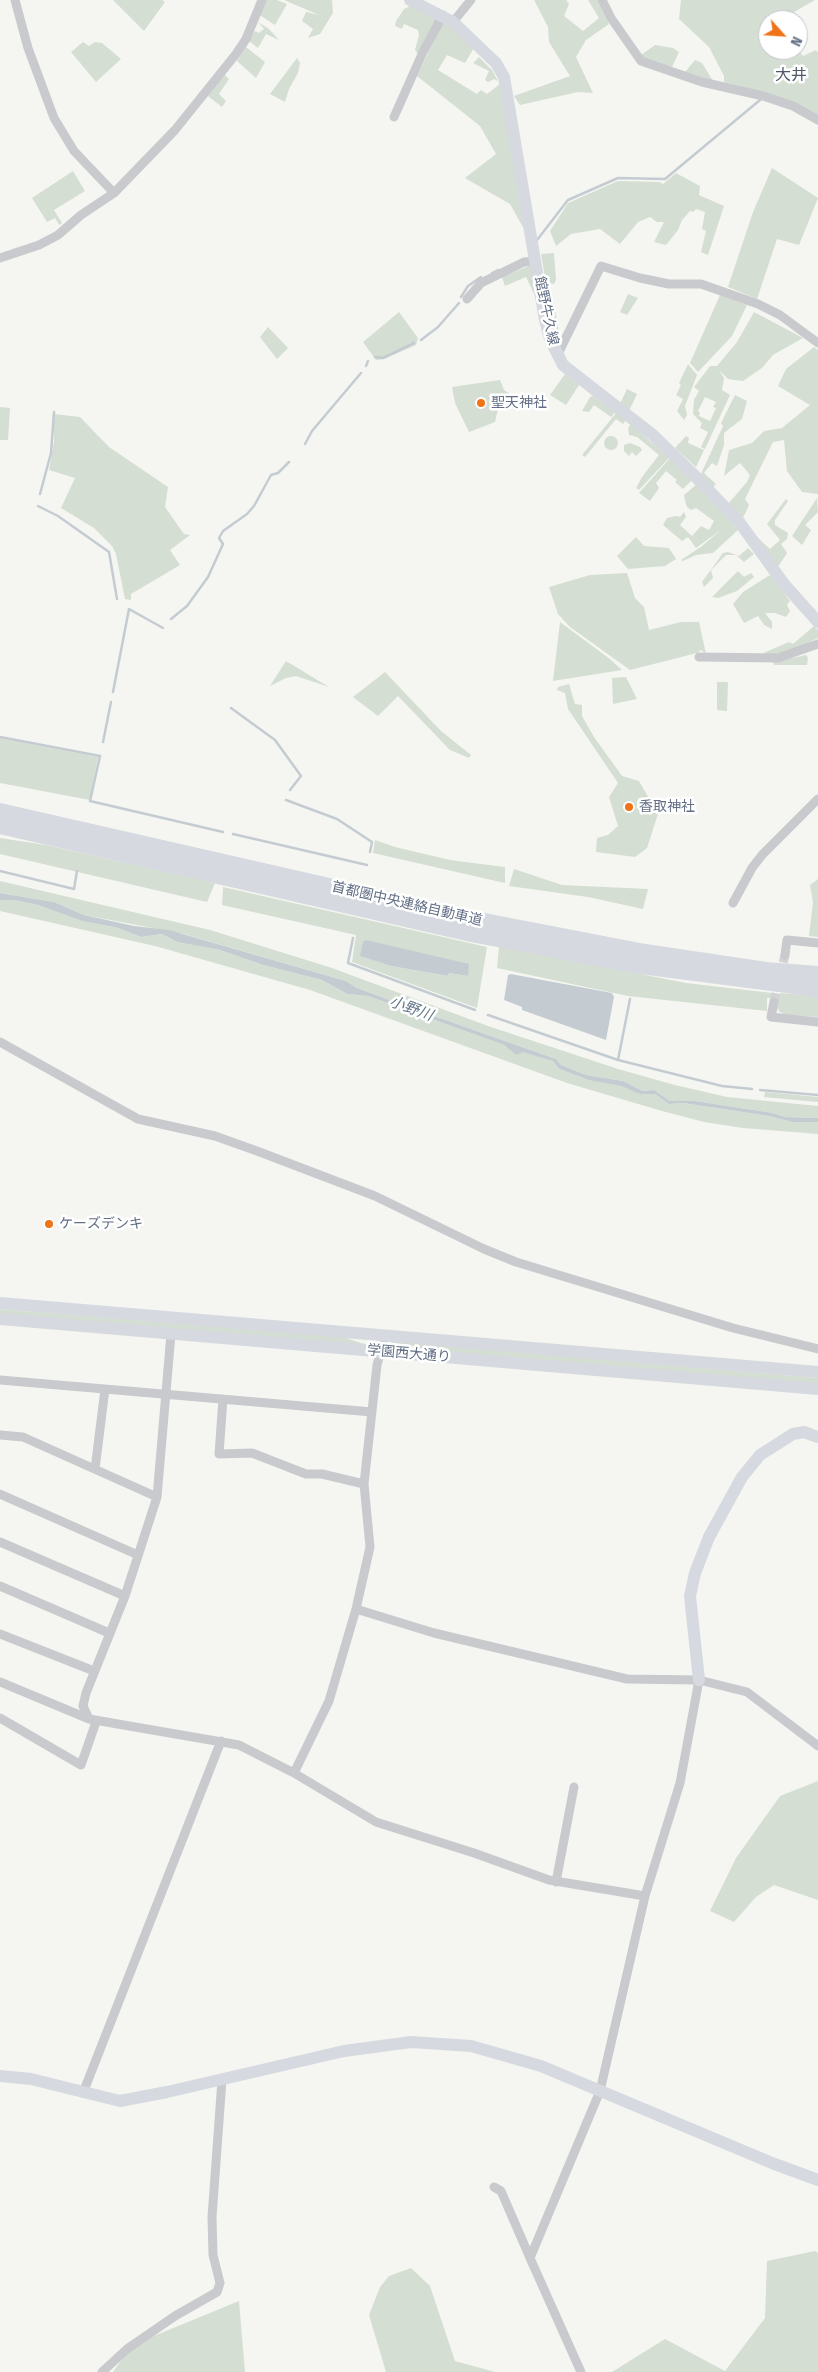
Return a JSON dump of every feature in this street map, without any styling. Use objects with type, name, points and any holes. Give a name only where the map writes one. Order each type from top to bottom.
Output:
[{"type":"highway","name":"首都圏中央連絡自動車道","points":[[0,811],[474,919],[645,952],[766,970],[818,974]]},
{"type":"highway","name":"首都圏中央連絡自動車道","points":[[0,826],[471,934],[633,965],[818,990]]},
{"type":"main road","name":"館野牛久線","points":[[410,0],[448,19],[496,63],[504,77],[550,339],[557,356],[566,369],[652,435],[704,485],[740,524],[784,584],[818,622]]},
{"type":"main road","name":"学園西大通り","points":[[0,1303],[818,1372]]},
{"type":"main road","name":"学園西大通り","points":[[0,1319],[818,1389]]},
{"type":"main road","points":[[699,1680],[690,1596],[695,1573],[709,1537],[742,1476],[760,1455],[793,1434],[804,1432],[818,1437]]},
{"type":"main road","points":[[0,2076],[30,2079],[120,2101],[222,2080],[344,2051],[411,2042],[470,2046],[541,2066],[772,2163],[818,2180]]},
{"type":"street","points":[[15,0],[28,48],[54,118],[74,151],[114,193]]},
{"type":"street","points":[[0,258],[39,245],[58,235],[81,215],[114,193],[175,130],[236,54],[246,39],[262,0]]},
{"type":"street","points":[[394,117],[423,52],[448,19],[471,0]]},
{"type":"street","points":[[602,0],[611,18],[641,61],[702,82],[764,96],[793,106],[818,120]]},
{"type":"street","points":[[467,299],[481,283],[524,262],[536,261]]},
{"type":"street","points":[[557,356],[601,266],[659,282],[700,284],[753,302],[780,315],[817,341]]},
{"type":"street","points":[[699,657],[778,658],[818,644]]},
{"type":"street","points":[[733,903],[752,868],[762,855],[818,799]]},
{"type":"street","points":[[785,955],[787,940],[818,943]]},
{"type":"street","points":[[774,1002],[771,1017],[818,1022]]},
{"type":"street","points":[[0,1042],[138,1119],[215,1136],[266,1154],[375,1196],[484,1249],[516,1262],[733,1328],[818,1349]]},
{"type":"street","points":[[0,1718],[81,1765],[92,1721],[83,1706],[94,1671],[125,1596],[157,1497],[168,1394],[171,1334]]},
{"type":"street","points":[[294,1773],[329,1701],[356,1610],[370,1547],[364,1484],[377,1365],[385,1336]]},
{"type":"street","points":[[0,1380],[372,1412]]},
{"type":"street","points":[[95,1469],[105,1389]]},
{"type":"street","points":[[224,1399],[219,1454],[252,1453],[306,1474],[322,1474],[364,1484]]},
{"type":"street","points":[[0,1435],[23,1436],[157,1497]]},
{"type":"street","points":[[0,1494],[138,1555]]},
{"type":"street","points":[[0,1542],[125,1596]]},
{"type":"street","points":[[0,1586],[109,1633]]},
{"type":"street","points":[[356,1610],[434,1633],[627,1679],[699,1680],[747,1692],[818,1746]]},
{"type":"street","points":[[0,1634],[94,1671]]},
{"type":"street","points":[[530,2258],[600,2091],[645,1896],[680,1783],[699,1680]]},
{"type":"street","points":[[0,1682],[92,1721],[239,1745],[294,1773],[376,1822],[556,1882],[645,1896]]},
{"type":"street","points":[[83,2093],[221,1741]]},
{"type":"street","points":[[556,1882],[574,1787]]},
{"type":"street","points":[[102,2372],[127,2349],[175,2316],[217,2292],[220,2283],[213,2255],[212,2217],[222,2080]]},
{"type":"street","points":[[494,2187],[501,2191],[581,2372]]},
{"type":"shaded area","points":[[113,0],[162,0],[165,2],[144,31]]},
{"type":"shaded area","points":[[265,0],[277,0],[287,4],[275,25],[261,16],[260,13]]},
{"type":"shaded area","points":[[284,0],[332,0],[333,13],[320,34],[308,38],[313,29],[302,21],[306,12],[319,15]]},
{"type":"shaded area","points":[[534,0],[566,0],[569,4],[564,16],[583,31],[599,18],[588,0],[597,0],[609,24],[586,40],[576,57],[593,93],[578,92],[520,105],[514,96],[570,76],[549,42],[548,27]]},
{"type":"shaded area","points":[[681,0],[815,0],[798,10],[758,10],[758,60],[808,60],[808,54],[816,50],[818,53],[818,117],[758,91],[724,82],[724,76],[709,47],[679,19]]},
{"type":"shaded area","points":[[410,6],[437,19],[418,54],[415,50],[419,35],[418,30],[404,24],[402,29],[395,26],[404,9]]},
{"type":"shaded area","points":[[258,22],[269,29],[279,40],[266,34],[258,48],[249,41],[255,31],[259,33],[264,29]]},
{"type":"shaded area","points":[[446,23],[474,48],[465,63],[447,55],[438,70],[477,94],[481,90],[487,94],[500,84],[524,229],[510,204],[465,178],[496,154],[480,126],[417,76],[442,24]]},
{"type":"shaded area","points":[[83,42],[89,46],[95,42],[102,43],[121,59],[96,82],[71,52]]},
{"type":"shaded area","points":[[655,45],[673,48],[679,52],[672,67],[647,60],[641,55]]},
{"type":"shaded area","points":[[246,47],[265,62],[256,78],[237,61]]},
{"type":"shaded area","points":[[479,57],[492,70],[498,81],[494,79],[488,82],[485,80],[489,71],[473,63]]},
{"type":"shaded area","points":[[297,58],[300,63],[298,73],[289,89],[285,102],[270,94]]},
{"type":"shaded area","points":[[695,60],[702,63],[713,81],[685,72]]},
{"type":"shaded area","points":[[224,74],[229,79],[219,94],[226,101],[222,107],[208,96]]},
{"type":"shaded area","points":[[772,168],[818,198],[799,245],[777,239],[757,299],[728,287],[753,212]]},
{"type":"shaded area","points":[[73,171],[85,191],[54,210],[62,223],[59,225],[55,218],[47,222],[32,198]]},
{"type":"shaded area","points":[[676,173],[700,186],[699,195],[724,206],[708,255],[701,252],[706,231],[702,229],[705,212],[696,209],[693,212],[690,211],[682,220],[678,230],[666,245],[654,242],[664,222],[657,222],[650,217],[638,222],[620,244],[600,229],[571,234],[556,246],[550,231],[568,203],[618,181],[659,182],[663,184]]},
{"type":"shaded area","points":[[554,253],[556,280],[554,284],[546,283],[541,254]]},
{"type":"shaded area","points":[[531,265],[535,296],[526,277],[505,286],[502,277]]},
{"type":"shaded area","points":[[547,292],[552,292],[560,339],[555,341]]},
{"type":"shaded area","points":[[628,294],[638,298],[627,315],[620,312]]},
{"type":"shaded area","points":[[720,295],[747,305],[732,336],[698,372],[690,363]]},
{"type":"shaded area","points":[[399,312],[418,338],[416,345],[384,359],[376,360],[363,342]]},
{"type":"shaded area","points":[[754,312],[803,338],[773,355],[762,368],[743,381],[728,379],[719,370],[724,378],[722,390],[730,395],[705,449],[701,447],[708,432],[700,428],[702,423],[693,414],[694,400],[699,391],[694,387],[710,366],[717,366],[737,342]],"holes":[[[705,397],[716,402],[713,407],[716,408],[710,421],[699,416],[700,413],[698,411]]]},
{"type":"shaded area","points":[[268,327],[288,348],[277,359],[260,337]]},
{"type":"shaded area","points":[[814,347],[818,350],[818,494],[802,492],[787,471],[784,440],[773,442],[745,499],[749,505],[742,520],[728,504],[747,482],[750,475],[740,463],[724,476],[729,450],[752,443],[764,431],[782,428],[810,405],[778,386],[786,369]]},
{"type":"shaded area","points":[[688,364],[697,375],[685,406],[687,415],[684,420],[677,411],[683,399],[676,395],[681,385],[679,383]]},
{"type":"shaded area","points":[[565,374],[579,385],[566,405],[550,395]]},
{"type":"shaded area","points":[[500,380],[504,390],[510,394],[511,399],[499,405],[495,422],[469,432],[455,403],[452,387]]},
{"type":"shaded area","points":[[627,389],[637,394],[629,411],[620,404]]},
{"type":"shaded area","points":[[735,395],[747,401],[742,419],[724,433],[724,445],[717,466],[712,463],[704,473],[716,484],[712,489],[700,476],[723,426],[721,423]]},
{"type":"shaded area","points":[[593,396],[615,412],[611,417],[594,405],[589,412],[582,411],[590,397]]},
{"type":"shaded area","points":[[0,407],[10,408],[8,440],[0,440]]},
{"type":"shaded area","points":[[616,413],[626,420],[623,424],[616,419],[585,457],[582,455]]},
{"type":"shaded area","points":[[54,414],[80,417],[109,447],[168,487],[165,507],[184,534],[190,535],[170,550],[180,565],[131,594],[131,600],[125,599],[116,554],[112,546],[94,528],[61,508],[75,478],[49,470],[54,442]]},
{"type":"shaded area","points":[[631,424],[669,458],[639,490],[636,488],[642,477],[659,455],[637,437],[629,435],[628,428]]},
{"type":"shaded area","points":[[608,436],[614,436],[618,443],[614,450],[608,450],[604,446],[604,440]]},
{"type":"shaded area","points":[[686,436],[689,438],[688,443],[704,450],[696,467],[675,448]]},
{"type":"shaded area","points":[[630,443],[640,447],[642,450],[636,456],[632,452],[629,456],[624,451],[624,445]]},
{"type":"shaded area","points":[[670,458],[692,480],[683,489],[675,482],[677,480],[666,471],[656,483],[659,488],[650,501],[639,493]]},
{"type":"shaded area","points":[[697,484],[738,530],[713,553],[696,555],[683,561],[681,560],[722,529],[696,548],[688,537],[682,541],[663,525],[667,518],[680,517],[684,512],[686,517],[680,525],[692,536],[701,526],[709,530],[714,521],[696,508],[691,510],[687,507],[685,501],[684,495]]},
{"type":"shaded area","points":[[817,498],[818,512],[805,525],[811,530],[802,545],[792,536]]},
{"type":"shaded area","points":[[786,499],[788,501],[775,520],[775,525],[788,533],[787,539],[781,544],[787,553],[778,567],[757,537],[770,549],[780,540],[767,524]]},
{"type":"shaded area","points":[[636,537],[644,546],[669,548],[676,559],[665,566],[628,569],[617,556]]},
{"type":"shaded area","points":[[748,548],[754,554],[744,562],[736,555],[726,555],[711,570],[713,578],[704,587],[702,582],[723,553],[728,552],[739,556]]},
{"type":"shaded area","points":[[738,571],[744,577],[751,573],[754,577],[737,591],[718,598],[712,597]]},
{"type":"shaded area","points":[[627,573],[635,598],[644,607],[649,630],[681,622],[699,622],[706,654],[701,650],[697,653],[630,670],[570,627],[558,614],[549,587],[590,575]]},
{"type":"shaded area","points":[[770,575],[790,601],[787,605],[790,611],[786,617],[775,613],[765,613],[772,622],[772,629],[764,625],[758,616],[744,623],[733,604],[743,592]]},
{"type":"shaded area","points":[[560,622],[610,659],[622,670],[553,681]]},
{"type":"shaded area","points":[[814,626],[818,630],[818,638],[794,650],[775,654],[761,654],[789,642],[793,644]]},
{"type":"shaded area","points":[[806,655],[808,658],[807,665],[774,665],[773,662]]},
{"type":"shaded area","points":[[286,661],[329,687],[296,676],[286,678],[270,686]]},
{"type":"shaded area","points":[[385,672],[441,731],[471,755],[469,758],[450,750],[398,696],[378,716],[353,697]]},
{"type":"shaded area","points":[[626,677],[637,699],[613,704],[612,678]]},
{"type":"shaded area","points":[[717,682],[728,682],[727,711],[717,710]]},
{"type":"shaded area","points":[[569,684],[575,704],[582,705],[582,716],[594,737],[622,776],[639,781],[658,814],[647,848],[635,857],[596,852],[597,838],[608,835],[618,826],[609,797],[618,783],[568,709],[565,693],[557,690],[558,687]]},
{"type":"shaded area","points":[[0,738],[98,757],[90,800],[0,783]]},
{"type":"shaded area","points":[[0,838],[46,845],[215,883],[207,902],[0,854]]},
{"type":"shaded area","points":[[375,840],[395,847],[450,860],[505,867],[505,883],[373,853]]},
{"type":"shaded area","points":[[514,869],[562,885],[648,889],[643,909],[588,897],[509,886]]},
{"type":"shaded area","points":[[818,879],[818,937],[809,936],[813,902],[810,885]]},
{"type":"shaded area","points":[[0,881],[210,930],[332,968],[488,1026],[618,1069],[675,1085],[727,1097],[818,1106],[818,1118],[785,1117],[773,1113],[695,1101],[670,1101],[654,1090],[643,1091],[623,1081],[586,1075],[561,1065],[556,1059],[357,988],[346,981],[184,934],[84,915],[54,902],[0,893]]},
{"type":"shaded area","points":[[223,887],[487,947],[477,1008],[352,962],[356,935],[222,905]],"holes":[[[366,940],[405,951],[468,976],[449,973],[448,976],[391,966],[361,956],[363,941]]]},
{"type":"shaded area","points":[[0,900],[14,900],[38,905],[82,921],[118,928],[141,937],[162,934],[177,942],[220,950],[263,965],[322,980],[347,994],[368,996],[504,1045],[516,1055],[523,1051],[553,1061],[558,1068],[629,1087],[640,1094],[655,1094],[669,1104],[683,1103],[769,1116],[792,1122],[818,1122],[818,1134],[743,1128],[704,1122],[662,1111],[567,1083],[310,990],[155,946],[0,911]]},
{"type":"shaded area","points":[[499,946],[686,983],[772,993],[772,998],[767,998],[767,1011],[628,996],[497,968]]},
{"type":"shaded area","points":[[780,993],[818,996],[818,1017],[786,1015],[780,1012],[777,1008]]},
{"type":"shaded area","points":[[765,1092],[818,1097],[818,1102],[764,1097]]},
{"type":"shaded area","points":[[0,1309],[343,1337],[378,1346],[0,1315]]},
{"type":"shaded area","points":[[391,1341],[818,1378],[818,1384],[423,1351],[410,1345],[391,1344]]},
{"type":"shaded area","points":[[818,1781],[818,1900],[774,1885],[756,1897],[734,1922],[710,1911],[736,1858],[780,1796]]},
{"type":"shaded area","points":[[815,2251],[818,2253],[818,2372],[612,2372],[665,2339],[725,2371],[765,2318],[767,2261]]},
{"type":"shaded area","points":[[411,2268],[430,2286],[455,2361],[495,2372],[386,2372],[369,2315],[380,2287],[389,2276]]},
{"type":"shaded area","points":[[239,2301],[245,2372],[113,2372],[132,2345]]},
{"type":"water","name":"小野川","points":[[0,893],[54,902],[84,915],[134,926],[169,930],[346,981],[357,988],[556,1059],[561,1065],[586,1075],[623,1081],[643,1091],[654,1090],[670,1101],[695,1101],[773,1113],[785,1117],[818,1118],[818,1122],[792,1122],[769,1116],[683,1103],[669,1104],[655,1094],[640,1094],[622,1086],[589,1080],[558,1068],[553,1061],[523,1052],[516,1055],[504,1045],[368,996],[347,994],[322,980],[263,965],[220,950],[177,942],[162,934],[141,937],[118,928],[82,921],[38,905],[14,900],[0,900]]},
{"type":"water","points":[[366,940],[469,964],[468,976],[449,973],[448,976],[391,966],[360,956],[363,941]]},
{"type":"water","points":[[508,975],[612,993],[614,997],[606,1040],[522,1010],[522,1007],[504,1000]]},
{"type":"waterway","points":[[537,240],[568,200],[618,178],[665,179],[760,100]]},
{"type":"waterway","points":[[492,273],[498,270]]},
{"type":"waterway","points":[[461,297],[468,286],[481,277]]},
{"type":"waterway","points":[[421,340],[438,327],[459,303]]},
{"type":"waterway","points":[[375,357],[383,358],[414,343]]},
{"type":"waterway","points":[[366,366],[368,361]]},
{"type":"waterway","points":[[305,444],[312,431],[361,373]]},
{"type":"waterway","points":[[40,494],[51,453],[54,412]]},
{"type":"waterway","points":[[171,619],[187,606],[208,577],[223,544],[219,538],[223,531],[247,514],[254,506],[271,475],[278,473],[289,462]]},
{"type":"waterway","points":[[38,506],[58,516],[109,552],[117,599]]},
{"type":"waterway","points":[[113,692],[129,609],[163,628]]},
{"type":"waterway","points":[[103,742],[111,702]]},
{"type":"waterway","points":[[231,708],[275,740],[301,776],[290,790]]},
{"type":"waterway","points":[[0,737],[100,756],[90,801],[223,832]]},
{"type":"waterway","points":[[286,800],[337,819],[372,842],[370,852]]},
{"type":"waterway","points":[[233,834],[367,865]]},
{"type":"waterway","points":[[0,871],[74,889],[77,871]]},
{"type":"waterway","points":[[353,938],[348,963],[475,1010]]},
{"type":"waterway","points":[[618,1060],[630,999]]},
{"type":"waterway","points":[[488,1015],[618,1060],[722,1086],[752,1089]]},
{"type":"waterway","points":[[760,1090],[818,1095]]},
{"type":"tunnel","points":[[774,1002],[785,955]]},
{"type":"place","name":"聖天神社","points":[[481,403]]},
{"type":"place","name":"香取神社","points":[[629,807]]},
{"type":"place","name":"ケーズデンキ","points":[[49,1224]]},
{"type":"district","name":"大井","points":[[791,76]]}]
